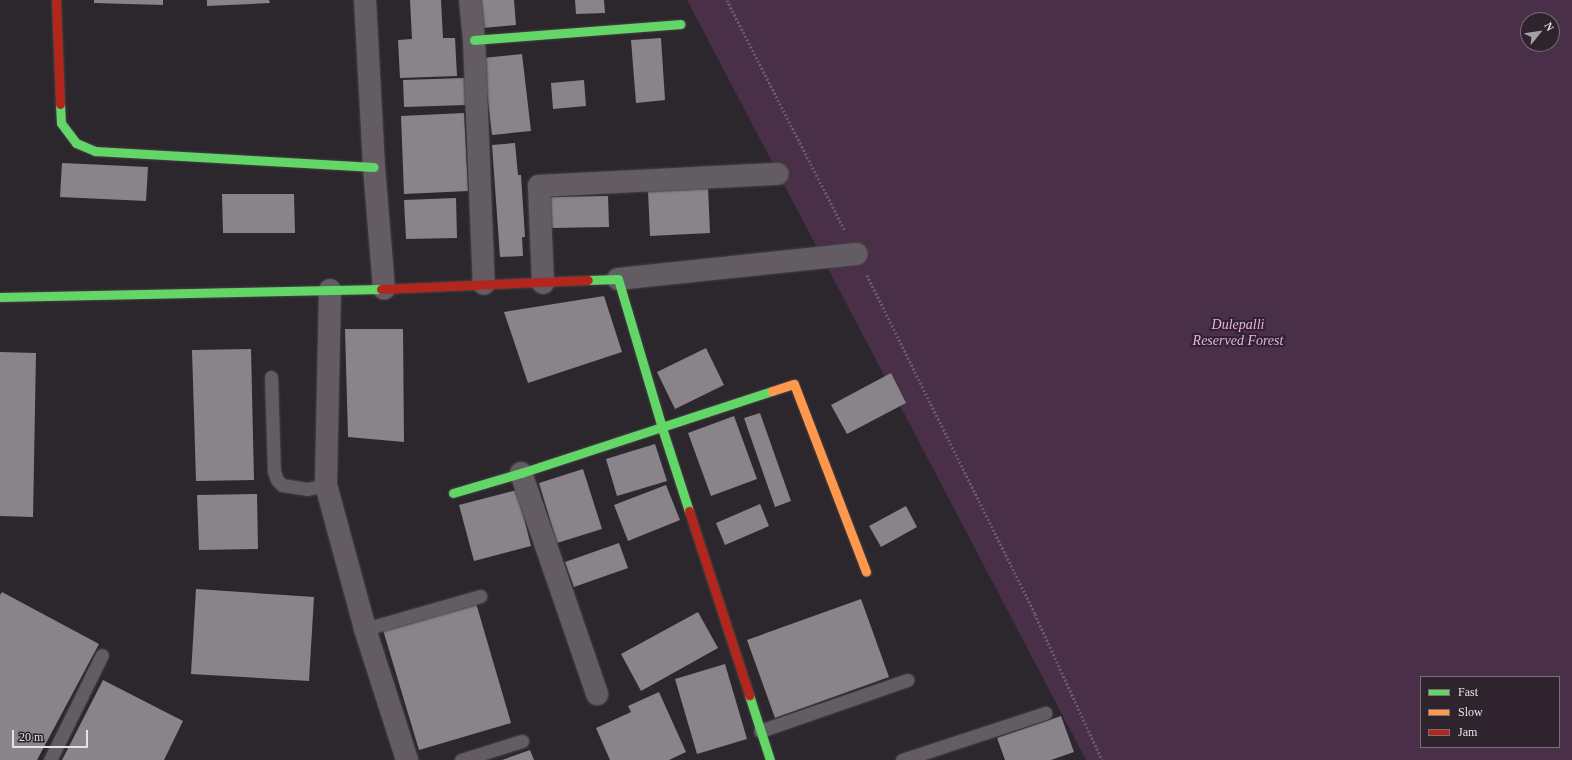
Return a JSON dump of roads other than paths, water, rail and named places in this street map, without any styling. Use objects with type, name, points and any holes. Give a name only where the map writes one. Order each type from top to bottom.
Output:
[{"type":"street","points":[[56,0],[60,123],[76,143],[95,151],[374,167]]},
{"type":"street","points":[[365,0],[374,167],[384,289]]},
{"type":"street","points":[[470,0],[474,40],[484,284]]},
{"type":"street","points":[[474,40],[680,24]]},
{"type":"street","points":[[543,283],[539,186],[778,174]]},
{"type":"street","points":[[0,297],[384,289],[484,284],[543,283],[618,279],[856,254]]},
{"type":"street","points":[[618,279],[662,428],[770,760]]},
{"type":"street","points":[[330,290],[326,485],[365,629],[407,760]]},
{"type":"street","points":[[453,493],[662,428],[794,384],[866,572]]},
{"type":"street","points":[[521,473],[597,694]]},
{"type":"lane","points":[[271,377],[274,471],[277,480],[282,485],[307,489],[326,485]]},
{"type":"lane","points":[[365,629],[480,596]]},
{"type":"lane","points":[[50,760],[102,656]]},
{"type":"lane","points":[[760,731],[907,680]]},
{"type":"lane","points":[[902,760],[1045,714]]},
{"type":"lane","points":[[461,760],[522,741]]},
{"type":"park label","name":"Dulepalli Reserved Forest","points":[[1238,334]]}]
